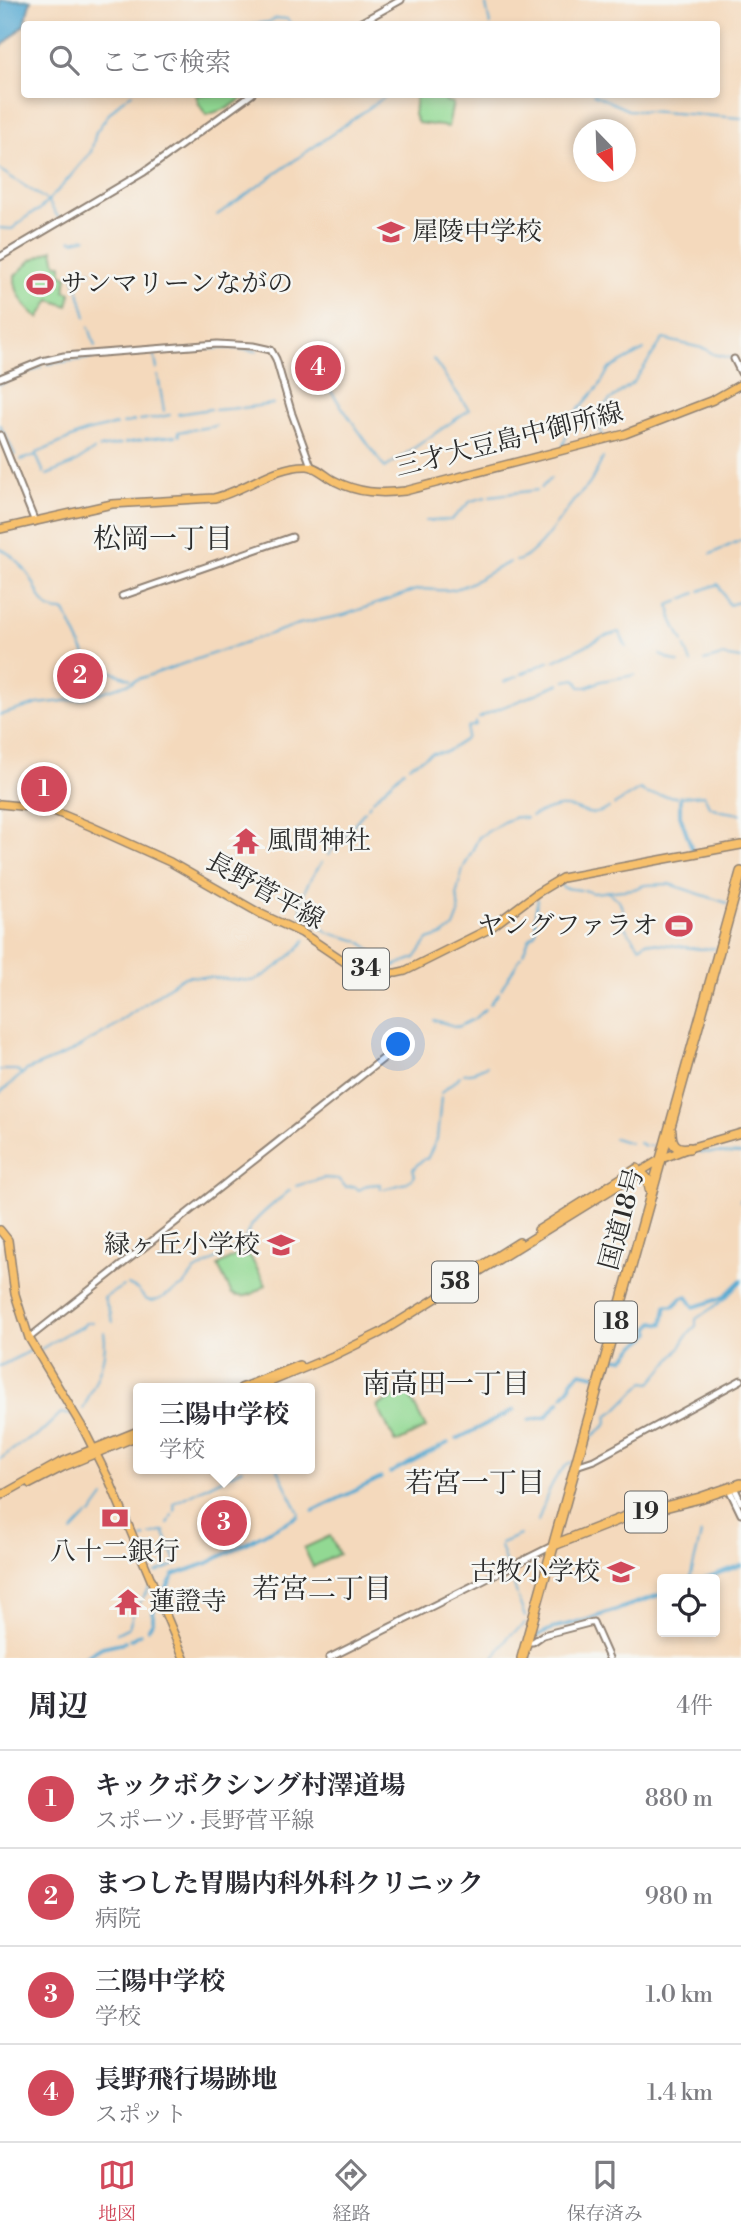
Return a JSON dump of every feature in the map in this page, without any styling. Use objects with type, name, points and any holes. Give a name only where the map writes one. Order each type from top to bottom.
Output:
[{"type":"highway","name":"国道18号","points":[[522,1658],[741,872]]},
{"type":"highway","points":[[671,1123],[673,1143],[680,1148],[689,1148]]},
{"type":"highway","points":[[634,1175],[641,1174],[648,1179],[650,1197]]},
{"type":"highway","name":"19","points":[[554,1545],[625,1517],[734,1487]]},
{"type":"highway","points":[[559,1525],[564,1533],[574,1536]]},
{"type":"main road","name":"三才大豆島中御所線","points":[[311,466],[334,481],[361,491],[405,491],[625,434],[713,400],[741,384]]},
{"type":"main road","points":[[0,529],[112,504],[225,496],[267,476],[299,466],[311,466]]},
{"type":"main road","name":"長野菅平線","points":[[0,804],[49,809],[90,826],[170,862],[261,914],[302,933],[345,962],[367,970],[389,973],[415,966],[489,929],[562,878],[741,845]]},
{"type":"main road","name":"58","points":[[268,1383],[334,1356],[380,1333],[660,1159],[741,1133]]},
{"type":"main road","name":"58","points":[[254,1383],[332,1352],[379,1329],[626,1174],[660,1159]]},
{"type":"main road","points":[[0,1230],[8,1240],[15,1294],[29,1338],[95,1451],[135,1538],[184,1658]]},
{"type":"main road","points":[[0,1498],[59,1463],[133,1435]]},
{"type":"street","points":[[363,21],[401,0]]},
{"type":"street","points":[[0,257],[144,172],[246,98]]},
{"type":"street","points":[[0,378],[64,356],[217,344],[253,345],[271,350],[311,466]]},
{"type":"street","points":[[734,359],[741,373]]},
{"type":"street","points":[[0,435],[35,522]]},
{"type":"street","points":[[122,596],[292,537]]},
{"type":"street","points":[[29,1338],[389,1054]]},
{"type":"street","points":[[576,1465],[594,1460],[741,1380]]},
{"type":"street","points":[[734,1487],[741,1502]]},
{"type":"street","points":[[734,1487],[741,1514]]},
{"type":"street","points":[[329,1658],[554,1545]]},
{"type":"street","points":[[526,1642],[593,1622],[609,1658]]},
{"type":"green space","points":[[197,98],[243,98],[228,108],[206,115]]},
{"type":"green space","points":[[416,98],[445,98],[445,101],[453,103],[448,127],[418,123],[414,115]]},
{"type":"green space","name":"サンマリーンながの","points":[[53,250],[56,264],[62,264],[62,275],[67,276],[65,291],[71,293],[68,306],[50,300],[39,318],[22,300],[16,288],[15,276],[31,260]]},
{"type":"green space","points":[[241,1252],[246,1257],[250,1256],[266,1285],[246,1296],[232,1294],[218,1266]]},
{"type":"green space","points":[[407,1391],[426,1428],[396,1443],[377,1406]]},
{"type":"green space","points":[[330,1536],[339,1554],[313,1567],[304,1548]]},
{"type":"water","points":[[0,0],[31,0],[25,21],[21,21],[21,28],[0,48]]},
{"type":"waterway","points":[[486,5],[489,21]]},
{"type":"waterway","points":[[271,21],[276,18],[289,21]]},
{"type":"waterway","points":[[0,228],[12,229],[39,210],[91,152],[96,132],[108,115],[126,98]]},
{"type":"waterway","points":[[217,215],[383,98]]},
{"type":"waterway","points":[[602,98],[628,110],[645,111]]},
{"type":"waterway","points":[[647,111],[741,118]]},
{"type":"waterway","points":[[0,170],[48,201],[58,217]]},
{"type":"waterway","points":[[71,240],[86,238]]},
{"type":"waterway","points":[[87,272],[91,271]]},
{"type":"waterway","points":[[78,289],[74,277],[84,273]]},
{"type":"waterway","points":[[79,292],[86,317]]},
{"type":"waterway","points":[[89,327],[95,346]]},
{"type":"waterway","points":[[602,436],[597,415],[610,400],[634,382],[663,339],[731,358]]},
{"type":"waterway","points":[[201,349],[257,351]]},
{"type":"waterway","points":[[157,369],[154,353],[196,350]]},
{"type":"waterway","points":[[573,416],[600,385],[609,369],[644,350]]},
{"type":"waterway","points":[[99,357],[148,353]]},
{"type":"waterway","points":[[47,364],[93,358]]},
{"type":"waterway","points":[[313,366],[385,468],[469,410],[433,359]]},
{"type":"waterway","points":[[0,384],[41,367]]},
{"type":"waterway","points":[[158,376],[164,411]]},
{"type":"waterway","points":[[242,408],[273,404]]},
{"type":"waterway","points":[[215,410],[238,408]]},
{"type":"waterway","points":[[178,414],[211,409]]},
{"type":"waterway","points":[[150,419],[170,415]]},
{"type":"waterway","points":[[140,420],[147,419]]},
{"type":"waterway","points":[[563,446],[572,419]]},
{"type":"waterway","points":[[123,424],[134,421]]},
{"type":"waterway","points":[[0,425],[15,455]]},
{"type":"waterway","points":[[37,453],[85,432],[116,425]]},
{"type":"waterway","points":[[179,436],[178,432],[216,426]]},
{"type":"waterway","points":[[145,439],[175,436]]},
{"type":"waterway","points":[[125,443],[142,440]]},
{"type":"waterway","points":[[99,448],[121,444]]},
{"type":"waterway","points":[[47,475],[73,464],[94,450]]},
{"type":"waterway","points":[[21,460],[36,455],[44,473]]},
{"type":"waterway","points":[[516,561],[531,553],[547,536],[588,486],[603,458]]},
{"type":"waterway","points":[[541,488],[551,478]]},
{"type":"waterway","points":[[490,496],[537,490]]},
{"type":"waterway","points":[[426,521],[451,520],[471,501],[486,497]]},
{"type":"waterway","points":[[711,554],[741,540]]},
{"type":"waterway","points":[[0,549],[24,569],[48,607],[65,611],[89,663],[130,679]]},
{"type":"waterway","points":[[133,681],[299,624],[344,615],[416,590],[450,590],[462,587],[510,562]]},
{"type":"waterway","points":[[700,591],[718,584],[729,605],[741,601]]},
{"type":"waterway","points":[[682,599],[696,593]]},
{"type":"waterway","points":[[679,601],[669,605],[672,619],[683,642]]},
{"type":"waterway","points":[[603,637],[619,632],[626,646]]},
{"type":"waterway","points":[[554,661],[601,638]]},
{"type":"waterway","points":[[685,647],[691,663]]},
{"type":"waterway","points":[[660,655],[679,663]]},
{"type":"waterway","points":[[704,661],[722,656],[741,659]]},
{"type":"waterway","points":[[521,674],[550,661]]},
{"type":"waterway","points":[[565,681],[576,679],[580,687],[587,687],[601,681],[635,675]]},
{"type":"waterway","points":[[504,682],[518,676]]},
{"type":"waterway","points":[[0,715],[38,704],[81,699],[133,682]]},
{"type":"waterway","points":[[479,718],[560,684]]},
{"type":"waterway","points":[[409,766],[432,753],[446,752],[466,739],[468,727],[476,725],[476,722]]},
{"type":"waterway","points":[[373,800],[404,770]]},
{"type":"waterway","points":[[614,805],[640,789],[647,794],[676,797]]},
{"type":"waterway","points":[[680,797],[704,795],[709,806],[741,814]]},
{"type":"waterway","points":[[680,797],[680,815],[693,852]]},
{"type":"waterway","points":[[531,816],[559,807],[589,813],[609,808]]},
{"type":"waterway","points":[[328,855],[365,811]]},
{"type":"waterway","points":[[309,928],[316,924],[332,934],[361,942],[378,960],[391,967],[415,958],[428,940],[443,935],[454,927],[459,914],[457,892],[463,869],[479,837],[503,822],[516,817],[526,818]]},
{"type":"waterway","points":[[304,923],[302,898],[322,862]]},
{"type":"waterway","points":[[560,884],[564,888],[581,890]]},
{"type":"waterway","points":[[584,890],[593,893],[669,884],[727,903]]},
{"type":"waterway","points":[[606,891],[619,900],[625,916],[622,917],[624,926],[640,947],[646,942],[700,949],[715,948]]},
{"type":"waterway","points":[[523,954],[529,939],[536,932],[535,913],[538,899]]},
{"type":"waterway","points":[[0,1093],[27,1070],[71,1052],[108,1030],[181,978],[189,976],[252,981],[281,964],[305,940]]},
{"type":"waterway","points":[[501,989],[521,957]]},
{"type":"waterway","points":[[490,1004],[499,993]]},
{"type":"waterway","points":[[434,1020],[458,1027],[474,1019],[485,1009]]},
{"type":"waterway","points":[[475,1071],[487,1066]]},
{"type":"waterway","points":[[0,1070],[16,1070],[21,1073]]},
{"type":"waterway","points":[[464,1074],[475,1072]]},
{"type":"waterway","points":[[441,1093],[460,1076]]},
{"type":"waterway","points":[[384,1189],[406,1183],[415,1176],[413,1169],[423,1159],[427,1159],[437,1139],[441,1097]]},
{"type":"waterway","points":[[614,1138],[630,1143]]},
{"type":"waterway","points":[[738,1140],[741,1145]]},
{"type":"waterway","points":[[639,1143],[645,1146]]},
{"type":"waterway","points":[[648,1146],[658,1146]]},
{"type":"waterway","points":[[699,1152],[741,1154]]},
{"type":"waterway","points":[[296,1186],[324,1178],[338,1179],[346,1187],[354,1186],[359,1190],[368,1185],[380,1184],[381,1189]]},
{"type":"waterway","points":[[221,1252],[241,1245],[256,1220],[290,1190]]},
{"type":"waterway","points":[[128,1285],[138,1290],[145,1299],[158,1300],[183,1286],[194,1272],[218,1258]]},
{"type":"waterway","points":[[605,1375],[612,1358],[624,1359],[651,1333],[650,1328],[654,1322],[663,1324],[666,1306],[674,1306],[687,1297],[694,1307],[713,1301],[721,1298],[741,1280]]},
{"type":"waterway","points":[[587,1444],[588,1440],[606,1425],[608,1415],[644,1382],[651,1383],[696,1326],[696,1319],[725,1299],[741,1282]]},
{"type":"waterway","points":[[113,1322],[104,1298],[123,1286]]},
{"type":"waterway","points":[[41,1349],[87,1322],[92,1322]]},
{"type":"waterway","points":[[83,1409],[102,1362],[104,1332]]},
{"type":"waterway","points":[[0,1366],[32,1350]]},
{"type":"waterway","points":[[563,1396],[571,1381],[581,1372],[595,1375]]},
{"type":"waterway","points":[[529,1420],[546,1417],[560,1401]]},
{"type":"waterway","points":[[457,1439],[514,1410]]},
{"type":"waterway","points":[[0,1459],[26,1440],[37,1436],[61,1413],[71,1415]]},
{"type":"waterway","points":[[390,1473],[448,1443]]},
{"type":"waterway","points":[[538,1521],[554,1481],[571,1462]]},
{"type":"waterway","points":[[175,1511],[174,1503],[232,1474]]},
{"type":"waterway","points":[[280,1474],[299,1513]]},
{"type":"waterway","points":[[313,1511],[381,1478]]},
{"type":"waterway","points":[[91,1515],[104,1497]]},
{"type":"waterway","points":[[72,1532],[88,1515]]},
{"type":"waterway","points":[[168,1524],[172,1515]]},
{"type":"waterway","points":[[163,1594],[174,1575],[208,1563],[298,1516]]},
{"type":"waterway","points":[[150,1535],[165,1531],[175,1558],[175,1565],[156,1573]]},
{"type":"waterway","points":[[691,1574],[701,1534]]},
{"type":"waterway","points":[[501,1543],[520,1535]]},
{"type":"waterway","points":[[142,1538],[146,1537]]},
{"type":"waterway","points":[[500,1546],[506,1565]]},
{"type":"waterway","points":[[717,1574],[741,1565]]},
{"type":"waterway","points":[[509,1571],[517,1594]]},
{"type":"waterway","points":[[117,1633],[129,1627],[135,1609],[150,1587]]},
{"type":"waterway","points":[[536,1636],[556,1627],[587,1620],[657,1596]]},
{"type":"waterway","points":[[518,1598],[525,1617]]},
{"type":"waterway","points":[[148,1629],[153,1622],[156,1605]]},
{"type":"waterway","points":[[494,1658],[509,1636],[525,1624]]},
{"type":"waterway","points":[[130,1640],[140,1634]]},
{"type":"waterway","points":[[84,1658],[102,1647],[125,1642]]},
{"type":"place","name":"犀陵中学校","points":[[391,232]]},
{"type":"place","name":"サンマリーンながの","points":[[40,284]]},
{"type":"place","name":"長野飛行場跡地","points":[[318,368]]},
{"type":"place","name":"まつした胃腸内科外科クリニック","points":[[80,676]]},
{"type":"place","name":"キックボクシング村澤道場","points":[[44,789]]},
{"type":"place","name":"風間神社","points":[[246,841]]},
{"type":"place","name":"ヤングファラオ","points":[[679,926]]},
{"type":"place","name":"緑ヶ丘小学校","points":[[281,1245]]},
{"type":"place","name":"八十二銀行","points":[[115,1518]]},
{"type":"place","name":"三陽中学校","points":[[224,1523]]},
{"type":"place","name":"古牧小学校","points":[[621,1572]]},
{"type":"place","name":"蓮證寺","points":[[128,1602]]},
{"type":"district","name":"松岡一丁目","points":[[163,539]]},
{"type":"district","name":"南高田一丁目","points":[[446,1384]]},
{"type":"district","name":"若宮一丁目","points":[[475,1483]]},
{"type":"district","name":"若宮二丁目","points":[[322,1589]]}]
